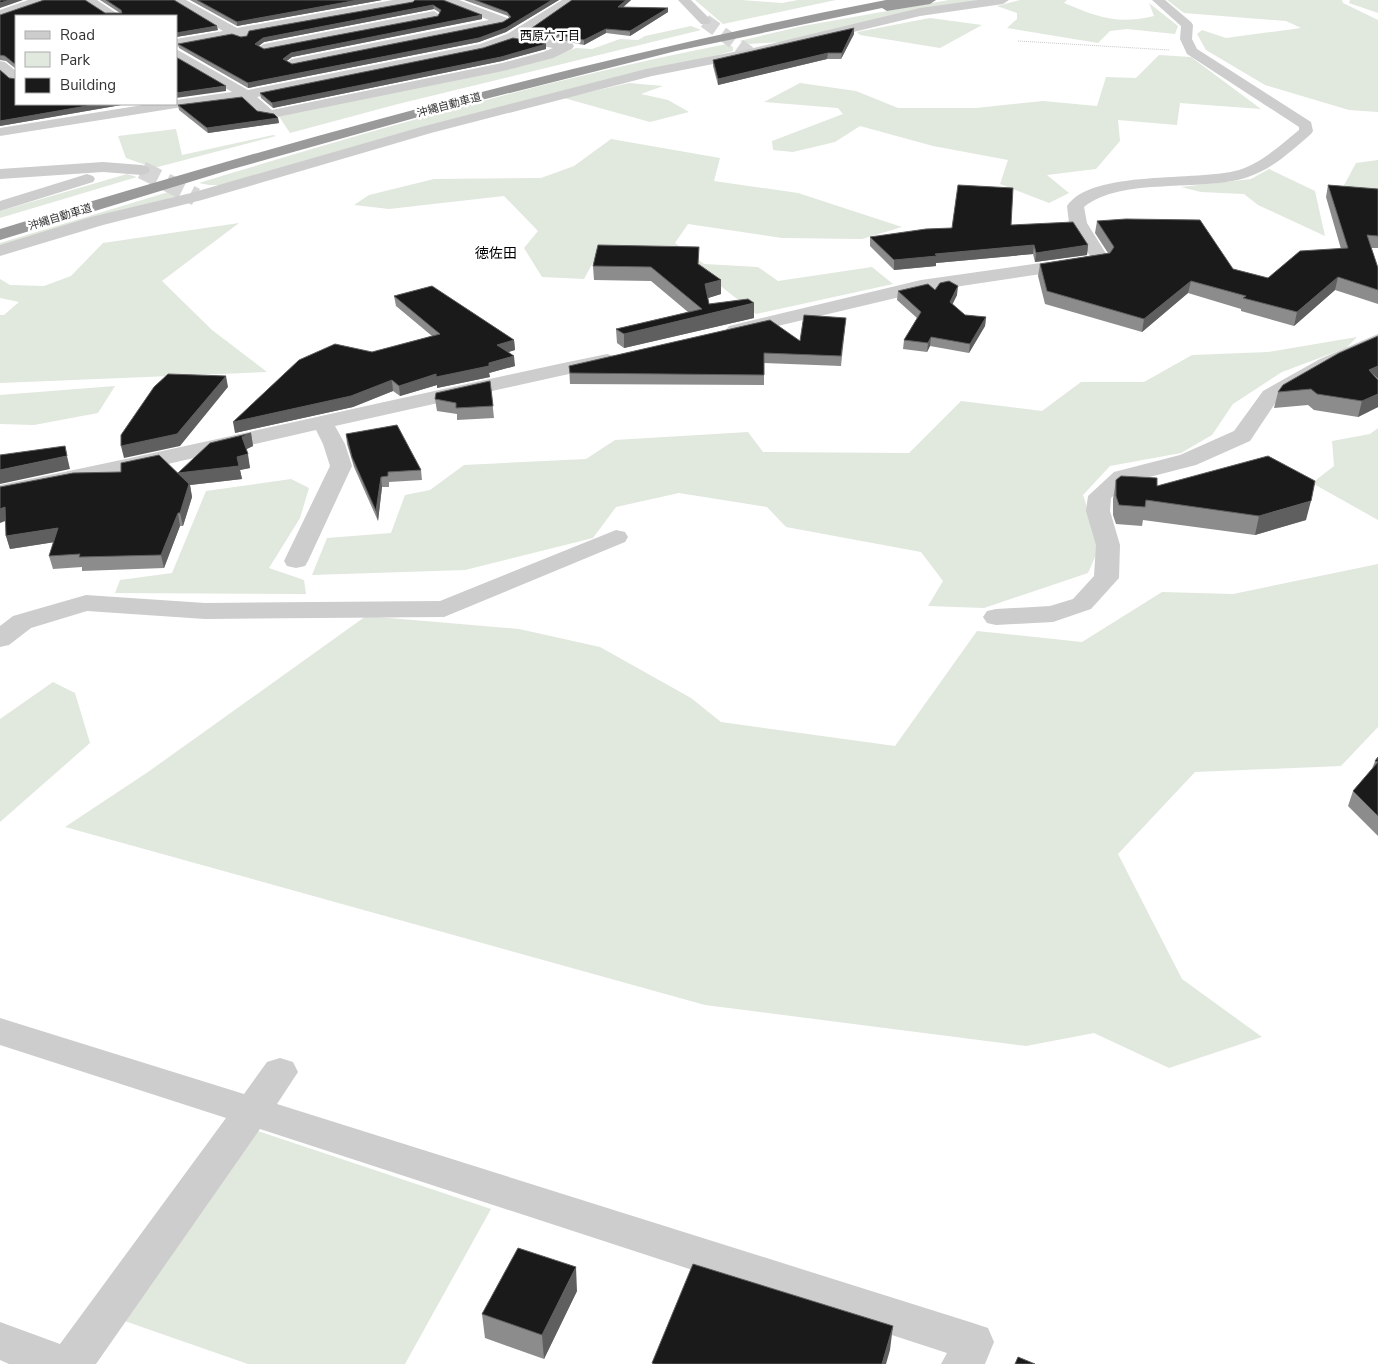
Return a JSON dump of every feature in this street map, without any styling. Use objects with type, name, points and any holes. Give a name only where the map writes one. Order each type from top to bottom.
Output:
[{"type":"highway","name":"沖縄自動車道","points":[[0,225],[219,158],[398,108],[699,35],[871,0]]},
{"type":"highway","name":"沖縄自動車道","points":[[0,235],[244,161],[491,94],[698,42],[904,0]]},
{"type":"highway","points":[[839,12],[930,0]]},
{"type":"street","points":[[0,14],[40,0]]},
{"type":"street","points":[[88,0],[113,15]]},
{"type":"street","points":[[178,43],[413,0]]},
{"type":"street","points":[[448,0],[526,30]]},
{"type":"street","points":[[178,104],[246,95],[483,47],[512,38],[570,0]]},
{"type":"street","points":[[684,0],[705,21]]},
{"type":"street","points":[[0,251],[97,221],[196,197],[426,130],[651,72],[748,53],[920,12],[1003,0]]},
{"type":"street","points":[[716,335],[921,286],[1101,260],[1078,223],[1075,206],[1081,198],[1096,192],[1126,186],[1242,174],[1283,150],[1306,131],[1306,125],[1192,51],[1186,39],[1187,26],[1158,0]]},
{"type":"street","points":[[182,3],[202,3]]},
{"type":"street","points":[[182,3],[323,80]]},
{"type":"street","points":[[545,3],[558,8]]},
{"type":"street","points":[[264,48],[470,8]]},
{"type":"street","points":[[16,9],[25,15]]},
{"type":"street","points":[[209,18],[225,15]]},
{"type":"street","points":[[292,63],[503,21]]},
{"type":"street","points":[[178,54],[246,95],[264,112],[272,114],[503,67],[548,55],[567,46],[512,38]]},
{"type":"street","points":[[0,132],[157,105]]},
{"type":"street","points":[[58,108],[73,120],[77,135]]},
{"type":"street","points":[[0,174],[103,167],[142,170]]},
{"type":"street","points":[[0,206],[122,168]]},
{"type":"street","points":[[996,616],[1053,614],[1082,604],[1106,578],[1108,545],[1098,511],[1100,496],[1122,477],[1188,460],[1242,436],[1270,395],[1327,363],[1378,340]]},
{"type":"street","points":[[0,492],[133,466],[322,422],[630,355]]},
{"type":"street","points":[[296,561],[341,466],[334,444],[322,422]]},
{"type":"street","points":[[0,638],[22,622],[86,603],[205,611],[444,609],[616,537]]},
{"type":"street","points":[[0,1032],[252,1110],[973,1342],[963,1364]]},
{"type":"street","points":[[72,1364],[280,1072]]},
{"type":"street","points":[[0,1341],[61,1364]]},
{"type":"path","points":[[1018,41],[1192,51]]},
{"type":"green space","points":[[695,0],[742,0],[782,3],[798,0],[836,0],[723,24]]},
{"type":"green space","points":[[949,0],[986,0],[781,42],[750,44],[739,41],[803,26]]},
{"type":"green space","points":[[1020,0],[1067,0],[1064,3],[1097,16],[1118,20],[1141,19],[1154,16],[1149,3],[1178,26],[1175,34],[1127,29],[1110,31],[1098,43],[1007,28],[1017,19],[1017,13],[997,6]]},
{"type":"green space","points":[[1167,0],[1342,0],[1343,3],[1378,20],[1378,112],[1349,110],[1265,85],[1206,50],[1197,34],[1202,30],[1226,38],[1301,28],[1286,21],[1184,13]]},
{"type":"green space","points":[[1350,0],[1378,0],[1378,13],[1349,3]]},
{"type":"green space","points":[[930,18],[982,25],[940,48],[860,35],[857,32]]},
{"type":"green space","points":[[691,26],[701,30],[398,104],[290,133],[278,115],[558,55],[576,48],[592,49],[620,39],[638,40],[645,36]]},
{"type":"green space","points":[[727,44],[733,47],[733,51],[220,185],[199,183],[527,89]]},
{"type":"green space","points":[[1159,55],[1191,57],[1261,109],[1180,103],[1177,125],[1118,120],[1120,141],[1096,169],[1047,175],[1069,193],[1049,203],[1000,184],[1008,160],[933,146],[860,126],[835,142],[793,152],[773,150],[772,141],[843,114],[838,108],[764,102],[800,83],[856,91],[898,108],[976,108],[1043,101],[1097,106],[1106,77],[1136,78]]},
{"type":"green space","points":[[629,83],[663,86],[641,94],[668,100],[689,112],[650,122],[564,98]]},
{"type":"green space","points":[[176,129],[182,155],[273,135],[276,136],[154,168],[126,158],[118,136]]},
{"type":"green space","points":[[611,139],[720,158],[714,181],[798,193],[902,227],[862,239],[782,238],[688,224],[675,243],[704,264],[758,267],[778,281],[872,267],[893,284],[756,314],[679,253],[597,255],[584,279],[542,277],[524,248],[538,231],[504,196],[389,209],[354,205],[369,195],[434,179],[541,178],[574,166]]},
{"type":"green space","points":[[1378,160],[1378,192],[1342,189],[1356,163]]},
{"type":"green space","points":[[1269,169],[1315,191],[1325,236],[1258,205],[1244,194],[1201,192],[1181,187],[1251,179]]},
{"type":"green space","points":[[127,174],[137,177],[0,218],[0,211]]},
{"type":"green space","points":[[175,190],[178,196],[0,247],[0,243]]},
{"type":"green space","points":[[239,223],[162,281],[212,330],[267,372],[0,383],[0,315],[4,315],[19,302],[0,298],[0,279],[10,285],[44,286],[71,276],[103,243]]},
{"type":"green space","points":[[1357,337],[1346,348],[1282,372],[1233,404],[1212,435],[1181,453],[1110,466],[1083,495],[1100,546],[1088,573],[984,608],[928,606],[943,581],[921,552],[786,527],[767,507],[679,493],[616,507],[593,538],[465,570],[312,575],[327,538],[391,533],[405,495],[430,490],[464,465],[586,459],[615,440],[748,432],[763,452],[909,453],[961,401],[1042,411],[1081,382],[1144,382],[1192,355],[1268,352]]},
{"type":"green space","points":[[115,386],[98,413],[34,425],[0,424],[0,395]]},
{"type":"green space","points":[[1378,428],[1378,520],[1312,483],[1334,466],[1332,441],[1370,434]]},
{"type":"green space","points":[[291,479],[309,488],[300,518],[269,568],[304,580],[306,594],[115,593],[120,580],[172,573],[206,491]]},
{"type":"green space","points":[[1378,564],[1378,727],[1341,766],[1195,772],[1118,854],[1182,979],[1262,1037],[1169,1068],[1094,1033],[1026,1046],[705,1005],[65,827],[148,772],[366,616],[519,629],[600,647],[691,698],[721,722],[895,746],[977,631],[1082,642],[1162,592],[1233,594]]},
{"type":"green space","points":[[53,682],[75,693],[90,743],[0,822],[0,719]]},
{"type":"green space","points":[[252,1129],[491,1209],[405,1364],[248,1364],[116,1318]]},
{"type":"building","points":[[44,0],[85,0],[105,13],[122,13],[121,10],[106,0],[174,0],[217,26],[178,33],[178,15],[15,15],[15,64],[5,56],[0,55],[0,15]]},
{"type":"building","points":[[197,0],[358,0],[237,22]]},
{"type":"building","points":[[415,0],[443,0],[482,15],[291,53],[283,59],[292,64],[503,22],[511,17],[507,12],[475,0],[552,0],[506,28],[479,38],[248,83],[178,44],[232,34],[241,37],[247,36],[249,31],[413,2]],"holes":[[[433,5],[441,10],[438,16],[264,49],[255,44],[263,38]]]},
{"type":"building","points":[[572,0],[626,0],[618,7],[668,8],[630,31],[606,29],[584,40],[529,30]]},
{"type":"building","points":[[854,28],[842,53],[828,53],[718,79],[713,60]]},
{"type":"building","points":[[513,38],[546,44],[501,57],[272,103],[260,93],[483,48]]},
{"type":"building","points":[[178,58],[226,86],[178,93]]},
{"type":"building","points":[[0,70],[9,78],[15,79],[15,105],[92,105],[0,121]]},
{"type":"building","points":[[242,97],[257,111],[274,114],[278,118],[207,128],[178,105]]},
{"type":"building","points":[[958,185],[1013,188],[1011,225],[1073,222],[1088,245],[1036,253],[1034,245],[935,254],[937,256],[894,260],[870,237],[926,229],[952,228]]},
{"type":"building","points":[[1328,185],[1378,189],[1378,236],[1367,235],[1378,268],[1378,290],[1338,277],[1297,312],[1243,298],[1246,296],[1191,281],[1144,319],[1047,291],[1040,264],[1110,253],[1114,247],[1097,221],[1126,219],[1200,220],[1233,269],[1268,278],[1300,251],[1348,248]]},
{"type":"building","points":[[598,245],[699,247],[698,264],[721,280],[705,284],[709,304],[748,299],[754,303],[624,334],[616,329],[702,309],[651,267],[593,266]]},
{"type":"building","points":[[949,281],[958,286],[950,302],[965,315],[986,317],[970,344],[931,337],[928,343],[904,340],[921,312],[898,291],[928,284],[935,290],[940,283]]},
{"type":"building","points":[[432,286],[514,340],[497,345],[514,356],[489,363],[489,366],[436,377],[436,374],[399,386],[392,380],[351,396],[233,422],[299,360],[335,344],[372,352],[440,334],[394,296]]},
{"type":"building","points":[[804,315],[846,318],[841,356],[764,353],[764,375],[570,373],[569,366],[770,320],[800,341]]},
{"type":"building","points":[[1378,336],[1378,366],[1369,370],[1378,380],[1378,394],[1362,401],[1317,394],[1311,389],[1278,392],[1283,385],[1339,353]]},
{"type":"building","points":[[168,374],[226,376],[177,434],[121,446],[121,435],[154,387]]},
{"type":"building","points":[[490,381],[493,406],[456,408],[456,403],[435,399],[436,393]]},
{"type":"building","points":[[397,425],[421,470],[388,472],[388,476],[381,477],[376,511],[352,457],[346,434]]},
{"type":"building","points":[[251,433],[242,437],[248,454],[237,457],[239,466],[178,473],[210,443]]},
{"type":"building","points":[[65,446],[67,456],[0,470],[0,455]]},
{"type":"building","points":[[159,455],[189,484],[180,513],[178,513],[161,555],[79,557],[80,554],[49,556],[58,528],[6,536],[5,507],[0,509],[0,487],[73,473],[121,472],[121,463]]},
{"type":"building","points":[[1268,456],[1315,481],[1311,501],[1259,516],[1146,500],[1145,507],[1119,505],[1116,496],[1116,480],[1121,476],[1157,478],[1157,486]]},
{"type":"building","points":[[1378,762],[1378,816],[1353,791]]},
{"type":"building","points":[[518,1248],[576,1267],[542,1335],[482,1314]]},
{"type":"building","points":[[693,1264],[893,1326],[882,1364],[652,1363]]},
{"type":"building","points":[[1018,1357],[1035,1364],[1015,1364]]},
{"type":"tunnel","points":[[705,21],[749,53]]},
{"type":"tunnel","points":[[142,170],[196,197]]},
{"type":"district","name":"西原六丁目","points":[[550,36]]},
{"type":"district","name":"徳佐田","points":[[496,253]]}]
